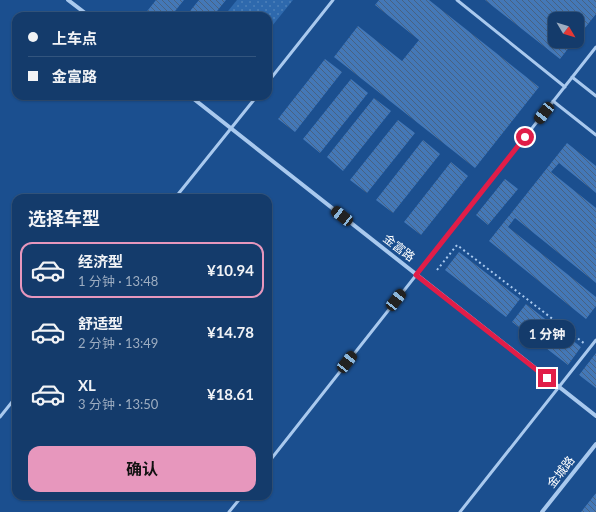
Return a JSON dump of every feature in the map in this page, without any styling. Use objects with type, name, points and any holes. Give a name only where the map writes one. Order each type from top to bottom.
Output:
[{"type":"street","points":[[68,0],[83,12]]},
{"type":"street","name":"金富路","points":[[195,100],[596,416]]},
{"type":"street","name":"金城路","points":[[542,512],[596,444]]},
{"type":"lane","points":[[272,77],[333,0]]},
{"type":"lane","points":[[457,0],[565,87]]},
{"type":"lane","points":[[272,458],[596,47]]},
{"type":"lane","points":[[572,77],[596,96]]},
{"type":"lane","points":[[178,194],[254,100]]},
{"type":"lane","points":[[553,101],[596,135]]},
{"type":"lane","points":[[460,512],[596,340]]},
{"type":"lane","points":[[0,417],[12,402]]},
{"type":"lane","points":[[229,512],[239,500]]},
{"type":"path","points":[[437,270],[457,245],[590,348]]},
{"type":"shaded area","points":[[237,0],[293,0],[272,26],[272,12],[227,12]]},
{"type":"building","points":[[156,0],[184,0],[174,12],[146,12]]},
{"type":"building","points":[[199,0],[226,0],[216,12],[189,12]]},
{"type":"building","points":[[379,0],[429,0],[539,87],[475,168],[334,57],[358,26],[402,61],[419,40],[375,5]]},
{"type":"building","points":[[485,0],[596,0],[596,14],[584,29],[584,12],[548,12],[548,48],[569,48],[560,59]]},
{"type":"building","points":[[325,59],[342,72],[295,132],[278,119]]},
{"type":"building","points":[[351,79],[368,93],[320,153],[303,139]]},
{"type":"building","points":[[374,98],[391,111],[343,171],[327,157]]},
{"type":"building","points":[[398,120],[415,133],[367,193],[350,180]]},
{"type":"building","points":[[423,140],[440,154],[393,213],[376,200]]},
{"type":"building","points":[[567,143],[596,166],[596,193],[559,163],[551,172],[596,208],[596,283],[515,218],[508,227],[596,297],[596,306],[586,319],[489,241]]},
{"type":"building","points":[[451,162],[468,176],[421,235],[404,222]]},
{"type":"building","points":[[505,179],[518,189],[488,225],[476,215]]},
{"type":"building","points":[[459,252],[520,299],[506,317],[445,270]]},
{"type":"building","points":[[526,304],[581,347],[568,365],[512,322]]},
{"type":"building","points":[[596,353],[596,388],[579,375]]},
{"type":"building","points":[[596,493],[596,512],[581,512]]},
{"type":"route","points":[[525,137],[416,275],[547,378]]}]
